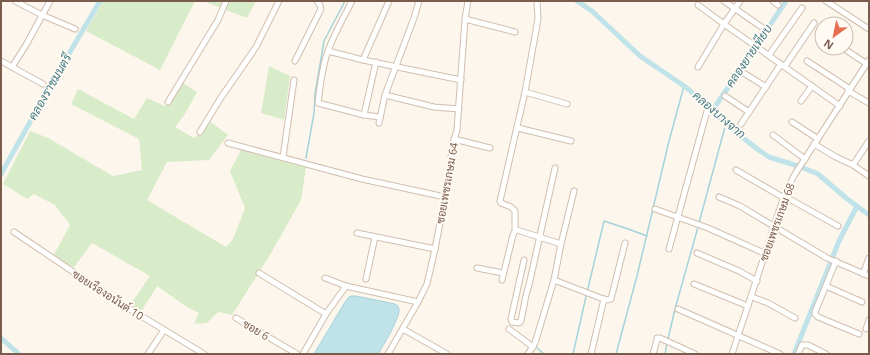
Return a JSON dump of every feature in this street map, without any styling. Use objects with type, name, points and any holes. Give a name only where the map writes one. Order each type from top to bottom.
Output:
[{"type":"street","points":[[15,1],[42,15],[75,29]]},
{"type":"street","points":[[12,67],[50,1]]},
{"type":"street","points":[[168,102],[218,20],[226,1]]},
{"type":"street","points":[[200,132],[220,99],[256,47],[279,1]]},
{"type":"street","points":[[295,61],[321,9],[317,1]]},
{"type":"street","points":[[352,1],[332,39],[328,51],[320,88],[319,103],[379,120],[385,95],[414,18],[417,2]]},
{"type":"street","points":[[363,60],[389,1]]},
{"type":"street","name":"ซอยเพชรเกษม 64","points":[[388,354],[427,284],[435,249],[453,143],[457,130],[465,19],[468,1]]},
{"type":"street","points":[[502,280],[512,235],[516,229],[515,211],[500,201],[526,92],[538,19],[537,1]]},
{"type":"street","points":[[724,1],[763,28]]},
{"type":"street","points":[[698,67],[740,1]]},
{"type":"street","points":[[773,1],[778,5]]},
{"type":"street","points":[[826,1],[869,29]]},
{"type":"street","points":[[698,5],[840,106]]},
{"type":"street","points":[[769,55],[802,8]]},
{"type":"street","points":[[465,19],[515,32]]},
{"type":"street","points":[[741,124],[814,23]]},
{"type":"street","points":[[328,51],[363,60],[461,80]]},
{"type":"street","points":[[854,56],[866,64],[869,71]]},
{"type":"street","points":[[1,61],[42,84]]},
{"type":"street","points":[[807,61],[869,103]]},
{"type":"street","points":[[364,115],[376,62]]},
{"type":"street","name":"ซอยเพชรเกษม 68","points":[[732,354],[784,197],[795,174],[866,64]]},
{"type":"street","points":[[742,72],[766,88]]},
{"type":"street","points":[[283,157],[294,80]]},
{"type":"street","points":[[801,101],[812,86]]},
{"type":"street","points":[[526,92],[567,104]]},
{"type":"street","points":[[385,95],[434,107],[459,108]]},
{"type":"street","points":[[724,96],[749,112]]},
{"type":"street","points":[[669,249],[707,111]]},
{"type":"street","points":[[792,122],[836,157],[869,176]]},
{"type":"street","points":[[518,128],[571,142]]},
{"type":"street","points":[[774,135],[804,160]]},
{"type":"street","points":[[454,139],[490,148]]},
{"type":"street","points":[[852,165],[869,141]]},
{"type":"street","points":[[228,142],[362,179],[445,197]]},
{"type":"street","points":[[524,260],[510,319],[512,322],[519,323],[521,321],[555,168]]},
{"type":"street","points":[[736,170],[838,226]]},
{"type":"street","points":[[528,354],[534,345],[554,280],[574,191]]},
{"type":"street","points":[[719,197],[740,206],[827,258],[869,276]]},
{"type":"street","points":[[655,208],[708,228],[766,254]]},
{"type":"street","points":[[516,229],[561,244]]},
{"type":"street","name":"ซอยเรืองอนันต์ 10","points":[[14,232],[118,302],[204,354]]},
{"type":"street","points":[[357,233],[435,249]]},
{"type":"street","points":[[366,279],[375,237]]},
{"type":"street","points":[[554,280],[604,299],[612,299],[625,243]]},
{"type":"street","points":[[697,253],[739,271],[757,281]]},
{"type":"street","points":[[862,274],[869,258]]},
{"type":"street","points":[[835,261],[815,314],[859,334]]},
{"type":"street","points":[[477,268],[504,273]]},
{"type":"street","points":[[259,273],[326,314]]},
{"type":"street","points":[[325,278],[346,286],[418,302]]},
{"type":"street","points":[[694,284],[748,306]]},
{"type":"street","points":[[303,354],[326,314],[346,286]]},
{"type":"street","points":[[826,286],[862,302]]},
{"type":"street","points":[[752,297],[768,303],[795,318]]},
{"type":"street","points":[[591,354],[604,299]]},
{"type":"street","points":[[678,309],[780,354]]},
{"type":"street","name":"ซอย 6","points":[[236,318],[297,354]]},
{"type":"street","points":[[866,329],[869,320]]},
{"type":"street","points":[[403,329],[447,354]]},
{"type":"street","points":[[509,329],[534,345]]},
{"type":"street","points":[[148,354],[164,330]]},
{"type":"street","points":[[653,354],[658,338],[695,354]]},
{"type":"street","points":[[798,354],[802,345],[808,345],[826,354]]},
{"type":"green space","points":[[103,1],[195,1],[160,70],[86,31]]},
{"type":"green space","points":[[203,1],[256,1],[247,18]]},
{"type":"green space","points":[[269,66],[290,76],[284,120],[261,113]]},
{"type":"green space","points":[[183,83],[197,92],[185,114],[175,127],[194,138],[211,122],[228,135],[209,160],[167,162],[147,200],[226,247],[233,239],[245,208],[230,171],[241,150],[306,167],[301,200],[270,255],[232,315],[218,312],[207,323],[194,324],[199,313],[187,307],[157,286],[141,312],[130,305],[150,276],[92,243],[74,267],[52,258],[70,225],[55,205],[34,194],[27,199],[3,184],[30,131],[48,138],[113,176],[142,170],[139,139],[71,104],[78,89],[134,119],[147,98],[165,106]]},
{"type":"water","points":[[351,296],[395,304],[399,309],[397,319],[378,354],[314,354],[345,302]]},
{"type":"waterway","name":"คลองราชมนตรี","points":[[1,174],[100,1]]},
{"type":"waterway","points":[[306,158],[324,41],[345,1]]},
{"type":"waterway","name":"คลองบางจาก","points":[[577,1],[592,11],[640,56],[687,88],[738,134],[760,151],[769,157],[818,174],[869,215]]},
{"type":"waterway","name":"คลองยายเทียบ","points":[[712,111],[786,1]]},
{"type":"waterway","points":[[616,354],[684,86]]},
{"type":"waterway","points":[[699,223],[726,123]]},
{"type":"waterway","points":[[794,354],[839,241],[857,206]]},
{"type":"waterway","points":[[573,354],[604,221],[647,236]]},
{"type":"waterway","points":[[668,339],[698,227]]},
{"type":"waterway","points":[[1,338],[19,354]]},
{"type":"waterway","points":[[665,354],[667,343]]},
{"type":"waterway","points":[[535,346],[544,354]]}]
